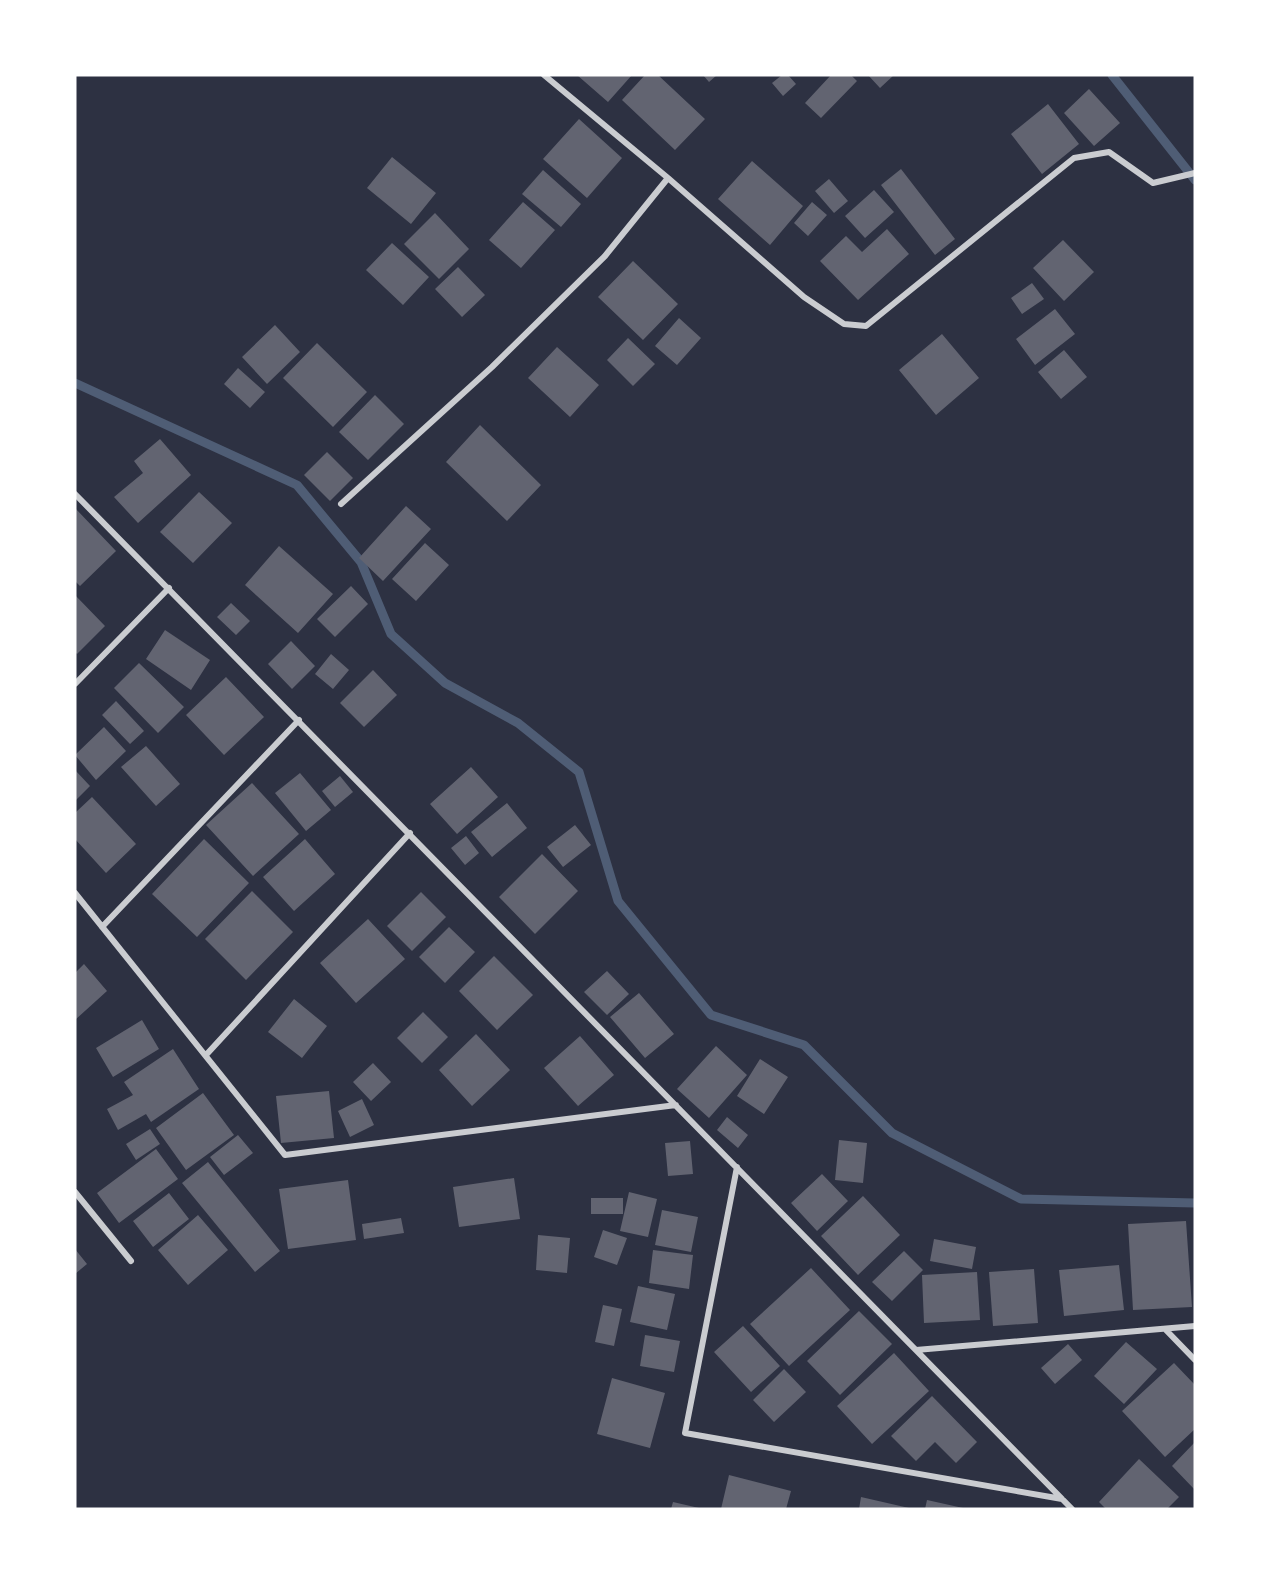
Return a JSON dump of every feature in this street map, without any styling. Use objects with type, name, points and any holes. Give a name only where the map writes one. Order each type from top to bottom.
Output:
[{"type":"street","points":[[544,75],[668,178],[804,297],[844,324],[866,326],[1074,158],[1109,152],[1153,183],[1195,173]]},
{"type":"street","points":[[341,504],[492,367],[597,264],[668,178]]},
{"type":"street","points":[[75,494],[1072,1509]]},
{"type":"street","points":[[75,684],[169,588]]},
{"type":"street","points":[[102,927],[299,720]]},
{"type":"street","points":[[206,1055],[410,833]]},
{"type":"street","points":[[75,893],[285,1155],[676,1105]]},
{"type":"street","points":[[737,1167],[685,1433],[1063,1499]]},
{"type":"street","points":[[75,1192],[131,1262]]},
{"type":"street","points":[[916,1350],[1195,1326]]},
{"type":"street","points":[[1165,1329],[1195,1360]]},
{"type":"building","points":[[577,75],[632,75],[608,102]]},
{"type":"building","points":[[645,75],[658,75],[705,119],[675,150],[622,100]]},
{"type":"building","points":[[703,75],[717,75],[709,82]]},
{"type":"building","points":[[782,75],[788,75],[796,84],[783,96],[772,83]]},
{"type":"building","points":[[831,75],[851,75],[857,81],[821,118],[805,103]]},
{"type":"building","points":[[868,75],[894,75],[880,88]]},
{"type":"building","points":[[1089,89],[1120,123],[1094,146],[1064,113]]},
{"type":"building","points":[[1048,104],[1079,144],[1042,174],[1011,134]]},
{"type":"building","points":[[579,119],[622,158],[587,198],[543,159]]},
{"type":"building","points":[[392,157],[436,193],[411,224],[367,188]]},
{"type":"building","points":[[752,161],[803,206],[770,245],[718,199]]},
{"type":"building","points":[[901,169],[955,239],[935,255],[881,185]]},
{"type":"building","points":[[543,170],[581,204],[561,227],[522,194]]},
{"type":"building","points":[[829,179],[848,201],[834,213],[815,191]]},
{"type":"building","points":[[874,190],[894,212],[865,238],[845,216]]},
{"type":"building","points":[[523,202],[555,230],[521,268],[489,240]]},
{"type":"building","points":[[812,202],[827,215],[808,236],[794,223]]},
{"type":"building","points":[[435,213],[469,249],[439,279],[404,244]]},
{"type":"building","points":[[887,229],[909,254],[858,300],[820,261],[846,236],[862,252]]},
{"type":"building","points":[[1063,240],[1094,272],[1064,301],[1033,268]]},
{"type":"building","points":[[392,243],[429,277],[403,305],[366,270]]},
{"type":"building","points":[[633,261],[678,304],[643,340],[598,297]]},
{"type":"building","points":[[458,267],[485,295],[462,317],[435,289]]},
{"type":"building","points":[[1032,283],[1044,299],[1022,314],[1011,298]]},
{"type":"building","points":[[1055,309],[1075,334],[1035,365],[1016,339]]},
{"type":"building","points":[[679,318],[701,338],[677,365],[655,346]]},
{"type":"building","points":[[275,325],[300,352],[267,384],[242,357]]},
{"type":"building","points":[[942,334],[979,378],[936,415],[899,370]]},
{"type":"building","points":[[628,338],[655,364],[633,386],[607,360]]},
{"type":"building","points":[[317,343],[367,392],[333,427],[283,378]]},
{"type":"building","points":[[557,347],[599,385],[570,417],[528,378]]},
{"type":"building","points":[[1064,350],[1087,377],[1061,399],[1038,372]]},
{"type":"building","points":[[238,368],[265,392],[250,408],[224,384]]},
{"type":"building","points":[[375,395],[404,424],[368,460],[339,432]]},
{"type":"building","points":[[480,425],[541,485],[507,521],[446,462]]},
{"type":"building","points":[[160,439],[191,475],[138,523],[114,497],[143,473],[134,461]]},
{"type":"building","points":[[327,452],[353,478],[330,501],[304,475]]},
{"type":"building","points":[[199,492],[232,523],[193,563],[160,532]]},
{"type":"building","points":[[406,506],[431,529],[383,581],[359,558]]},
{"type":"building","points":[[75,508],[116,551],[80,586],[75,581]]},
{"type":"building","points":[[425,543],[449,565],[416,601],[392,579]]},
{"type":"building","points":[[279,546],[333,594],[298,633],[245,585]]},
{"type":"building","points":[[351,586],[368,604],[335,637],[317,619]]},
{"type":"building","points":[[75,595],[105,626],[77,654],[75,652]]},
{"type":"building","points":[[231,603],[250,621],[236,635],[217,617]]},
{"type":"building","points":[[165,630],[210,660],[191,690],[146,659]]},
{"type":"building","points":[[291,641],[315,666],[292,689],[268,664]]},
{"type":"building","points":[[331,654],[349,670],[333,689],[315,674]]},
{"type":"building","points":[[139,663],[184,707],[158,733],[114,688]]},
{"type":"building","points":[[373,670],[397,695],[364,727],[340,703]]},
{"type":"building","points":[[226,677],[264,717],[224,755],[186,715]]},
{"type":"building","points":[[116,701],[144,731],[130,744],[102,715]]},
{"type":"building","points":[[104,727],[126,751],[96,780],[75,755]]},
{"type":"building","points":[[146,746],[180,784],[156,806],[121,767]]},
{"type":"building","points":[[471,767],[498,797],[457,834],[430,804]]},
{"type":"building","points":[[75,770],[90,786],[75,801]]},
{"type":"building","points":[[300,773],[331,810],[306,831],[275,793]]},
{"type":"building","points":[[340,776],[353,792],[335,807],[322,791]]},
{"type":"building","points":[[252,783],[299,834],[253,876],[206,825]]},
{"type":"building","points":[[92,797],[136,844],[106,873],[75,839],[75,813]]},
{"type":"building","points":[[507,803],[527,828],[492,857],[471,832]]},
{"type":"building","points":[[575,825],[591,845],[563,867],[547,847]]},
{"type":"building","points":[[466,836],[479,853],[465,865],[451,848]]},
{"type":"building","points":[[204,839],[249,883],[197,937],[152,894]]},
{"type":"building","points":[[305,839],[335,874],[294,911],[263,877]]},
{"type":"building","points":[[542,854],[578,891],[535,934],[499,897]]},
{"type":"building","points":[[252,891],[293,932],[246,980],[205,939]]},
{"type":"building","points":[[421,892],[446,917],[412,951],[387,926]]},
{"type":"building","points":[[368,919],[405,959],[356,1003],[320,963]]},
{"type":"building","points":[[449,927],[475,952],[445,983],[419,957]]},
{"type":"building","points":[[494,956],[533,995],[497,1030],[459,991]]},
{"type":"building","points":[[84,964],[107,991],[75,1020],[75,973]]},
{"type":"building","points":[[607,971],[629,994],[607,1015],[584,992]]},
{"type":"building","points":[[639,993],[674,1034],[645,1058],[610,1017]]},
{"type":"building","points":[[294,999],[327,1026],[302,1058],[268,1032]]},
{"type":"building","points":[[423,1012],[448,1037],[422,1063],[397,1038]]},
{"type":"building","points":[[142,1020],[159,1049],[113,1077],[96,1048]]},
{"type":"building","points":[[476,1034],[510,1070],[472,1106],[439,1070]]},
{"type":"building","points":[[580,1036],[614,1075],[578,1106],[544,1068]]},
{"type":"building","points":[[716,1046],[747,1075],[709,1118],[677,1089]]},
{"type":"building","points":[[173,1049],[199,1089],[151,1122],[146,1114],[118,1130],[107,1109],[133,1095],[124,1082]]},
{"type":"building","points":[[760,1059],[788,1077],[764,1114],[737,1096]]},
{"type":"building","points":[[373,1063],[391,1082],[371,1101],[353,1082]]},
{"type":"building","points":[[329,1091],[334,1138],[281,1143],[276,1096]]},
{"type":"building","points":[[203,1093],[234,1135],[186,1170],[156,1128]]},
{"type":"building","points":[[362,1099],[374,1125],[350,1137],[338,1111]]},
{"type":"building","points":[[727,1117],[748,1135],[738,1148],[717,1130]]},
{"type":"building","points":[[150,1129],[160,1144],[136,1160],[126,1144]]},
{"type":"building","points":[[238,1135],[253,1153],[224,1175],[210,1157]]},
{"type":"building","points":[[839,1140],[867,1143],[863,1183],[835,1180]]},
{"type":"building","points":[[690,1141],[693,1174],[668,1176],[665,1143]]},
{"type":"building","points":[[156,1149],[178,1179],[119,1223],[97,1193]]},
{"type":"building","points":[[208,1162],[280,1251],[255,1272],[182,1183]]},
{"type":"building","points":[[822,1174],[848,1201],[817,1231],[791,1203]]},
{"type":"building","points":[[514,1178],[520,1219],[459,1227],[453,1187]]},
{"type":"building","points":[[348,1180],[356,1240],[288,1249],[279,1189]]},
{"type":"building","points":[[629,1192],[657,1199],[648,1237],[620,1231]]},
{"type":"building","points":[[169,1193],[189,1219],[153,1247],[133,1221]]},
{"type":"building","points":[[863,1196],[900,1235],[858,1275],[821,1236]]},
{"type":"building","points":[[591,1198],[623,1198],[623,1214],[591,1214]]},
{"type":"building","points":[[662,1210],[698,1217],[691,1252],[655,1245]]},
{"type":"building","points":[[198,1215],[228,1250],[188,1285],[158,1250]]},
{"type":"building","points":[[401,1218],[404,1233],[364,1239],[362,1224]]},
{"type":"building","points":[[1186,1221],[1192,1307],[1133,1310],[1128,1224]]},
{"type":"building","points":[[603,1230],[627,1238],[617,1265],[594,1257]]},
{"type":"building","points":[[538,1235],[570,1238],[567,1273],[536,1270]]},
{"type":"building","points":[[934,1239],[976,1247],[972,1269],[930,1261]]},
{"type":"building","points":[[75,1249],[87,1264],[75,1274]]},
{"type":"building","points":[[653,1250],[693,1255],[689,1289],[649,1283]]},
{"type":"building","points":[[904,1251],[923,1270],[892,1301],[872,1282]]},
{"type":"building","points":[[1119,1265],[1124,1310],[1064,1316],[1059,1270]]},
{"type":"building","points":[[811,1268],[850,1310],[789,1366],[750,1324]]},
{"type":"building","points":[[1034,1269],[1038,1323],[993,1326],[989,1272]]},
{"type":"building","points":[[977,1272],[980,1320],[924,1323],[922,1275]]},
{"type":"building","points":[[638,1286],[675,1294],[667,1330],[630,1322]]},
{"type":"building","points":[[603,1305],[622,1309],[614,1346],[595,1342]]},
{"type":"building","points":[[859,1311],[892,1344],[840,1395],[807,1361]]},
{"type":"building","points":[[743,1326],[780,1366],[751,1392],[714,1352]]},
{"type":"building","points":[[645,1335],[680,1341],[674,1372],[640,1366]]},
{"type":"building","points":[[1126,1342],[1157,1369],[1124,1404],[1094,1376]]},
{"type":"building","points":[[1068,1344],[1082,1360],[1055,1384],[1041,1368]]},
{"type":"building","points":[[894,1353],[929,1391],[872,1444],[837,1406]]},
{"type":"building","points":[[1174,1363],[1195,1385],[1195,1429],[1165,1457],[1122,1411]]},
{"type":"building","points":[[784,1369],[806,1392],[774,1422],[753,1400]]},
{"type":"building","points":[[612,1378],[665,1393],[650,1448],[597,1434]]},
{"type":"building","points":[[932,1396],[977,1442],[956,1463],[935,1442],[916,1461],[891,1436]]},
{"type":"building","points":[[1195,1442],[1195,1490],[1172,1466]]},
{"type":"building","points":[[1139,1459],[1179,1497],[1167,1509],[1106,1509],[1099,1502]]},
{"type":"building","points":[[729,1475],[791,1491],[786,1509],[721,1509]]},
{"type":"building","points":[[861,1497],[909,1508],[909,1509],[859,1509]]},
{"type":"building","points":[[927,1500],[963,1508],[963,1509],[925,1509]]},
{"type":"building","points":[[673,1502],[699,1508],[699,1509],[671,1509]]},
{"type":"waterway","points":[[1112,75],[1195,180]]},
{"type":"waterway","points":[[75,383],[297,485],[361,562],[391,634],[445,683],[518,723],[579,772],[618,901],[711,1015],[804,1045],[892,1133],[1021,1199],[1195,1203]]}]
